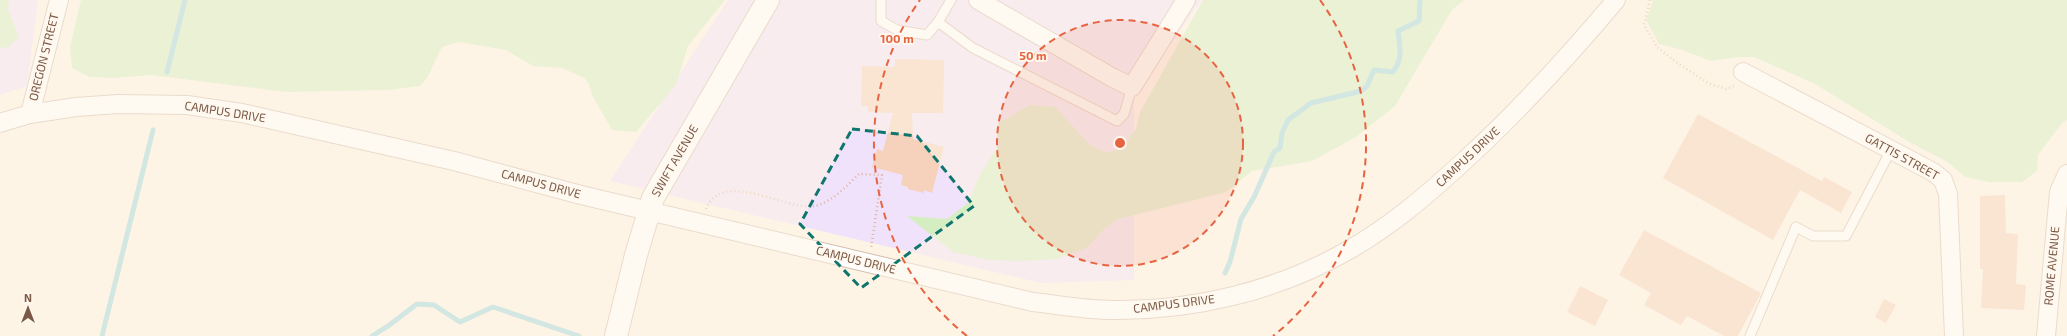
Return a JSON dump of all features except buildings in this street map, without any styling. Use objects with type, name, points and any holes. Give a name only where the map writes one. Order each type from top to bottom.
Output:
[{"type":"street","name":"OREGON STREET","points":[[30,114],[59,0]]},
{"type":"street","name":"SWIFT AVENUE","points":[[616,336],[648,210],[653,198],[768,0]]},
{"type":"street","points":[[978,0],[1132,87],[1186,0]]},
{"type":"street","name":"CAMPUS DRIVE","points":[[0,123],[30,114],[76,107],[145,103],[187,105],[242,113],[454,161],[648,210],[1040,303],[1112,310],[1170,307],[1223,298],[1255,290],[1304,272],[1346,252],[1372,236],[1431,192],[1491,137],[1568,56],[1616,0]]},
{"type":"street","name":"GATTIS STREET","points":[[1743,72],[1933,172],[1943,180],[1948,194],[1954,336]]},
{"type":"street","name":"ROME AVENUE","points":[[2046,336],[2059,192],[2067,174]]},
{"type":"lane","points":[[881,0],[881,21],[897,30],[927,35],[938,22],[950,0]]},
{"type":"lane","points":[[938,22],[972,48],[1117,120],[1124,114],[1132,87]]},
{"type":"lane","points":[[1750,336],[1796,227],[1813,236],[1846,236],[1891,150]]},
{"type":"path","points":[[1650,0],[1644,25],[1657,47],[1708,82],[1722,88],[1733,87],[1741,82],[1743,72]]},
{"type":"path","points":[[705,211],[716,196],[729,192],[748,192],[796,204],[814,206],[826,202],[859,174],[882,175],[871,251]]},
{"type":"highlighted area","points":[[852,129],[917,136],[974,206],[861,288],[800,224]]},
{"type":"shaded area","points":[[0,0],[38,0],[27,86],[0,95]]},
{"type":"shaded area","points":[[728,0],[1202,0],[1134,94],[1134,280],[1041,283],[610,181]]},
{"type":"green space","points":[[0,0],[9,0],[8,9],[19,37],[8,48],[0,47]]},
{"type":"green space","points":[[81,0],[725,0],[688,46],[676,85],[636,132],[612,130],[592,95],[589,84],[584,78],[562,68],[533,66],[506,50],[458,42],[442,47],[427,78],[420,86],[388,90],[286,92],[151,75],[113,78],[89,77],[72,68],[70,47]]},
{"type":"green space","points":[[1203,0],[1464,0],[1452,10],[1395,106],[1356,137],[1312,161],[1252,171],[1226,192],[1118,219],[1101,232],[1087,248],[1057,259],[1022,261],[989,260],[953,252],[907,216],[947,219],[968,203],[980,174],[999,145],[997,124],[1030,105],[1055,107],[1090,145],[1107,153],[1121,149],[1136,129],[1140,112]]},
{"type":"green space","points":[[1653,0],[2067,0],[2067,120],[2057,130],[2038,155],[2037,171],[2022,182],[1989,182],[1965,177],[1949,163],[1911,143],[1815,84],[1754,57],[1738,57],[1711,61],[1679,49],[1659,44],[1646,20]]},
{"type":"waterway","points":[[167,72],[185,0]]},
{"type":"waterway","points":[[1225,273],[1230,262],[1241,219],[1254,197],[1274,152],[1280,148],[1282,133],[1288,120],[1311,103],[1361,91],[1367,86],[1374,70],[1393,72],[1400,58],[1398,31],[1419,21],[1420,0]]},
{"type":"waterway","points":[[102,336],[153,130]]},
{"type":"waterway","points":[[372,336],[417,304],[434,305],[460,322],[493,307],[579,336]]}]
